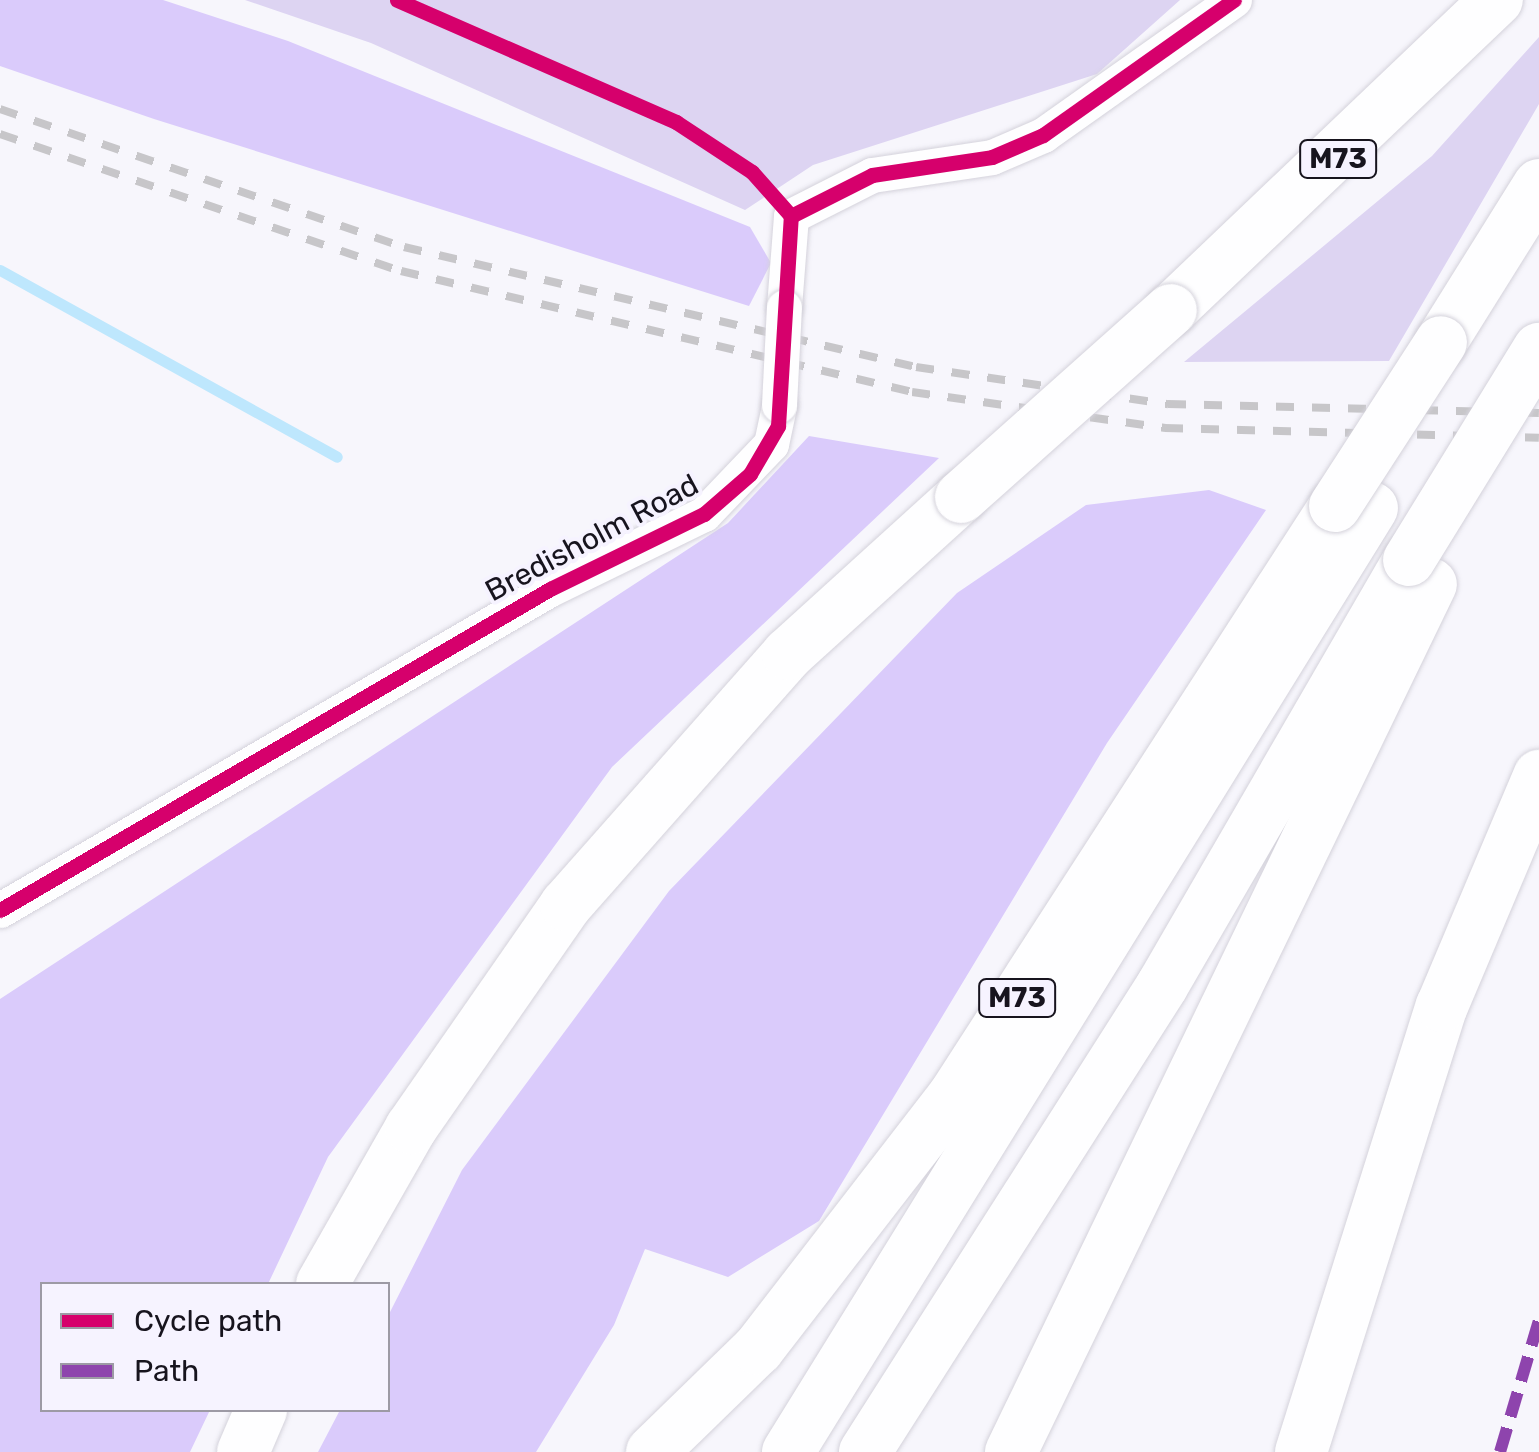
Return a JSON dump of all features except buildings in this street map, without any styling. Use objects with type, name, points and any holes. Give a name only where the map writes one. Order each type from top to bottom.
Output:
[{"type":"highway","name":"M73","points":[[323,1282],[411,1128],[566,905],[788,654],[1171,310],[1497,0]]},
{"type":"highway","name":"M73","points":[[1456,342],[1539,185]]},
{"type":"highway","name":"M73","points":[[788,1452],[1354,507],[1456,342],[1539,220]]},
{"type":"highway","points":[[865,1452],[1162,986],[1422,567],[1539,351]]},
{"type":"highway","name":"M73","points":[[652,1452],[758,1349],[943,1112],[1354,507]]},
{"type":"highway","points":[[1011,1452],[1422,567]]},
{"type":"highway","points":[[1300,1452],[1442,1006],[1539,776]]},
{"type":"highway","points":[[242,1452],[260,1412]]},
{"type":"street","name":"Bredisholm Road","points":[[0,910],[550,589],[704,514],[771,444],[779,404],[791,216],[872,175],[992,157],[1043,135],[1234,0]]},
{"type":"shaded area","points":[[0,0],[163,0],[288,41],[750,227],[771,263],[749,306],[154,119],[0,66]]},
{"type":"shaded area","points":[[245,0],[1180,0],[1097,74],[813,165],[745,210],[371,43]]},
{"type":"shaded area","points":[[1539,37],[1539,104],[1389,361],[1184,362],[1432,156]]},
{"type":"shaded area","points":[[809,436],[939,458],[612,767],[328,1157],[269,1282],[40,1282],[40,1412],[209,1412],[190,1452],[0,1452],[0,999],[728,523]]},
{"type":"shaded area","points":[[1209,490],[1266,510],[1107,743],[819,1221],[728,1277],[645,1249],[614,1325],[536,1452],[318,1452],[339,1412],[390,1412],[390,1312],[462,1170],[669,891],[957,593],[1086,505]]},
{"type":"waterway","points":[[0,270],[337,457]]},
{"type":"railway","points":[[0,109],[404,247],[916,367],[1168,404],[1539,413]]},
{"type":"railway","points":[[0,134],[401,271],[912,392],[1165,428],[1539,438]]},
{"type":"marked path","points":[[1500,1452],[1539,1320]]},
{"type":"cycle path","points":[[397,0],[676,122],[752,172],[791,216]]},
{"type":"cycle path","points":[[0,910],[550,589],[704,514],[750,474],[778,426],[791,216],[872,175],[992,157],[1043,135],[1234,0]]}]
